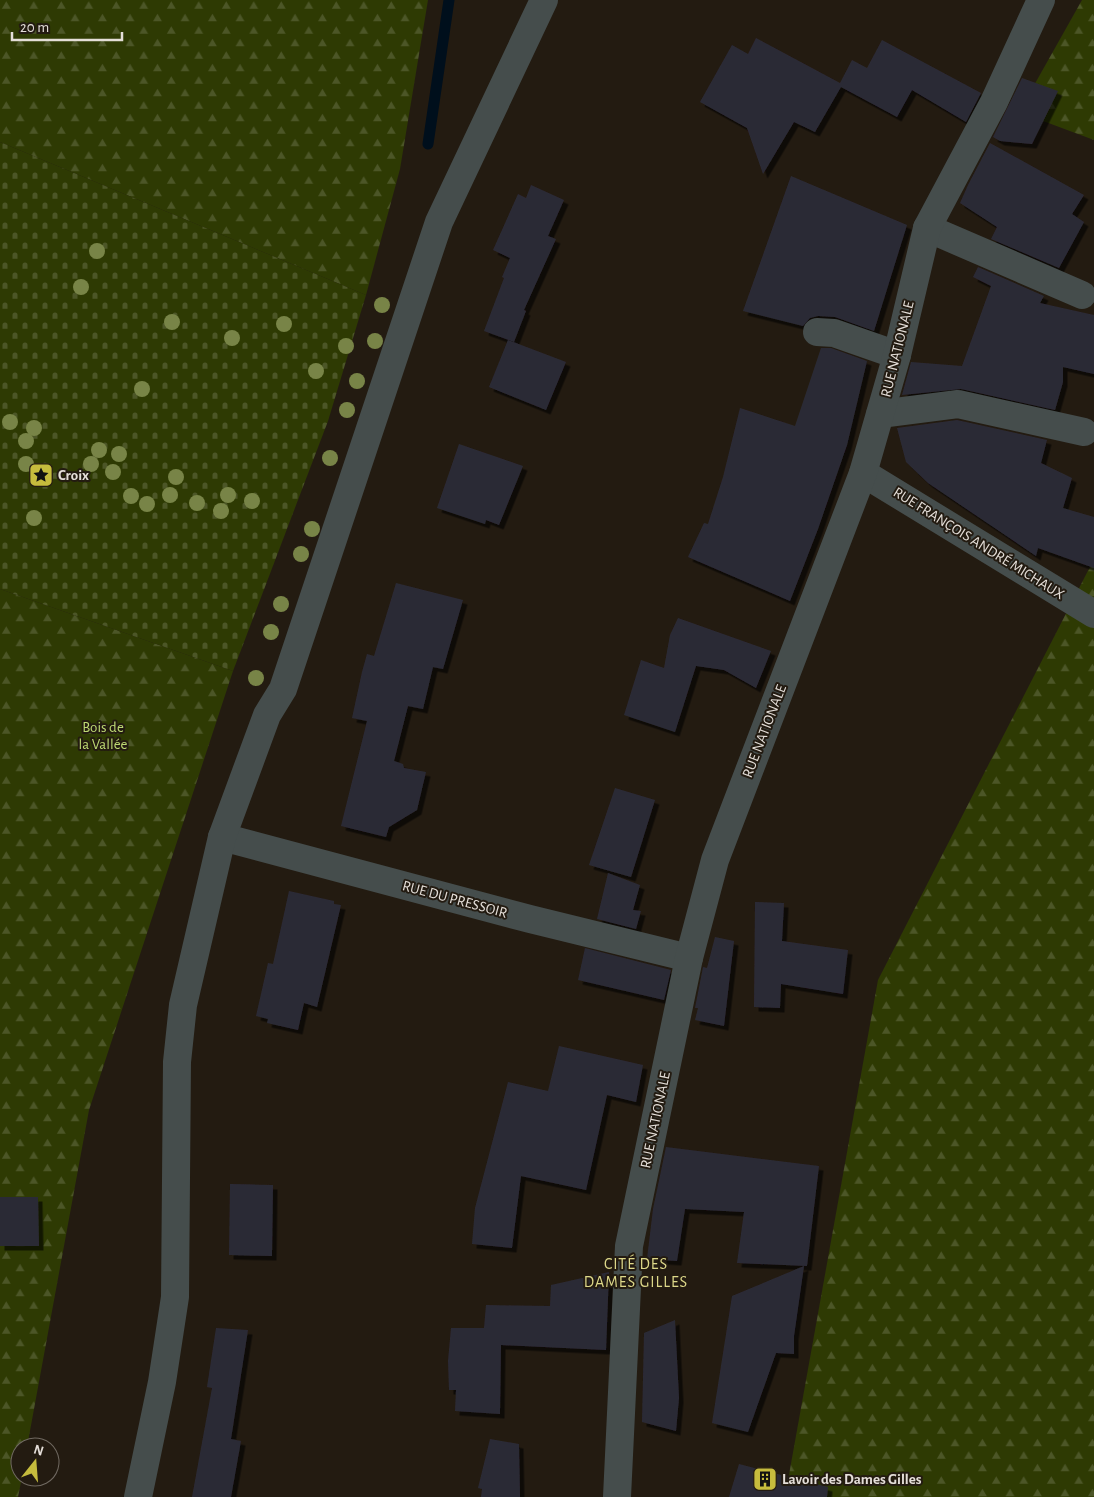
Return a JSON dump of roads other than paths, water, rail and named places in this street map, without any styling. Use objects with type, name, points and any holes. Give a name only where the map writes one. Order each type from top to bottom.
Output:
[{"type":"street","points":[[138,1497],[162,1382],[175,1297],[177,1062],[183,1005],[222,837],[267,715],[282,689],[439,222],[544,0]]},
{"type":"street","name":"RUE NATIONALE","points":[[617,1497],[628,1246],[689,958],[714,860],[863,473],[897,355],[927,228],[994,102],[1041,0]]},
{"type":"street","points":[[927,228],[1082,296]]},
{"type":"street","points":[[817,332],[834,333],[897,355]]},
{"type":"street","points":[[880,414],[958,404],[1084,432]]},
{"type":"street","name":"RUE FRANÇOIS ANDRÉ MICHAUX","points":[[863,473],[1094,614]]},
{"type":"street","name":"RUE DU PRESSOIR","points":[[222,837],[530,919],[689,958]]},
{"type":"waterway","points":[[428,144],[449,0]]},
{"type":"place","name":"Croix","points":[[41,475]]},
{"type":"place","name":"Lavoir des Dames Gilles","points":[[765,1479]]},
{"type":"district","name":"CITÉ DES DAMES GILLES","points":[[636,1272]]},
{"type":"park label","name":"Bois de la Vallée","points":[[103,736]]}]
